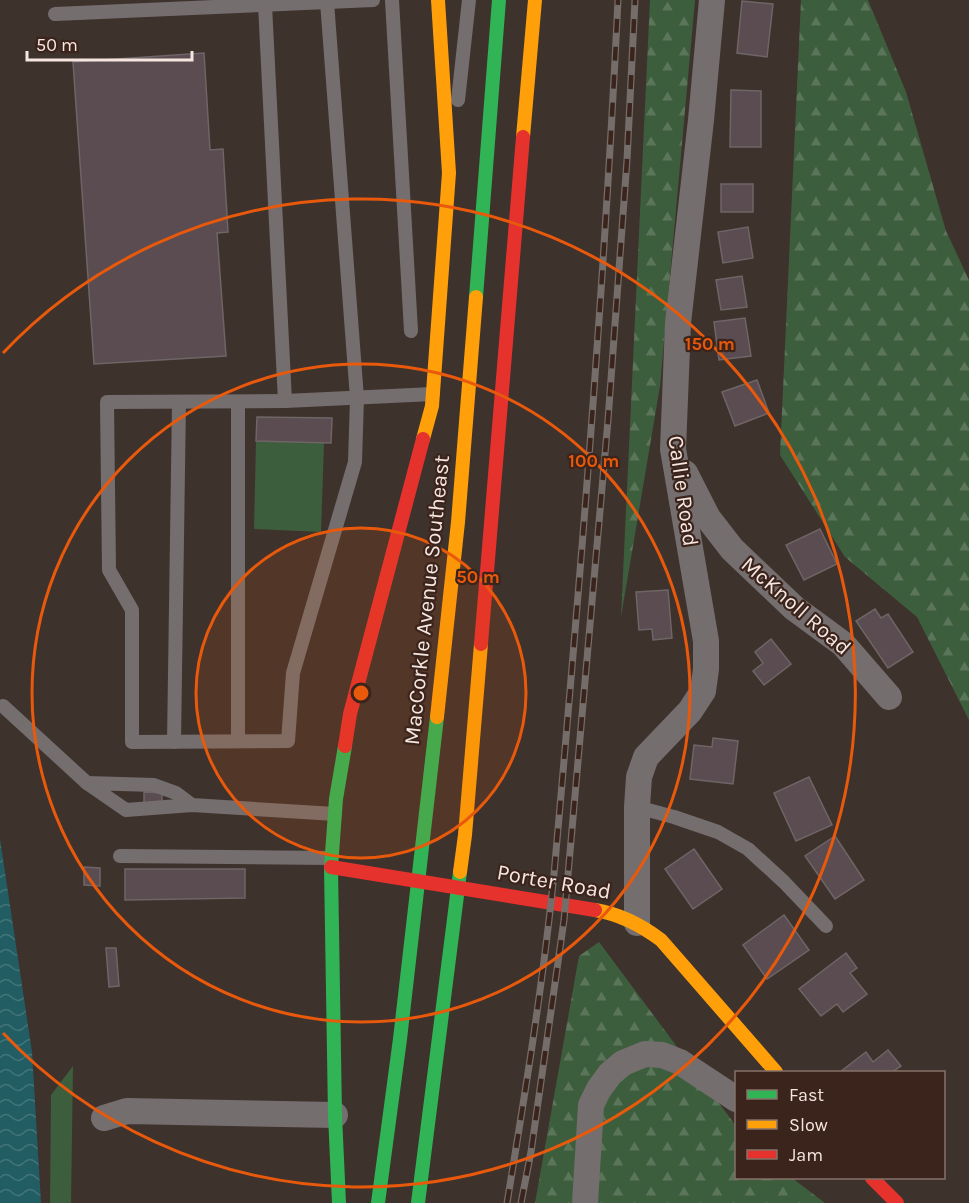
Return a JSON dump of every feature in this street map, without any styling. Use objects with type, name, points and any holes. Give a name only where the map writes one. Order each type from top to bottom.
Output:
[{"type":"main road","points":[[339,1203],[335,1115],[331,862],[335,814],[350,714],[432,406],[450,173],[438,0]]},
{"type":"main road","name":"MacCorkle Avenue Southeast","points":[[378,1203],[419,880],[458,522],[499,0]]},
{"type":"main road","points":[[418,1203],[466,823],[535,0]]},
{"type":"main road","name":"Porter Road","points":[[331,862],[419,880],[610,912],[637,923],[660,940],[775,1071]]},
{"type":"main road","points":[[873,1179],[897,1203]]},
{"type":"street","name":"Callie Road","points":[[637,923],[639,777],[646,757],[690,711],[703,691],[706,669],[706,641],[673,449],[678,323],[712,0]]},
{"type":"street","name":"McKnoll Road","points":[[673,449],[708,518],[732,549],[794,608],[843,644],[890,697]]},
{"type":"street","points":[[585,1203],[591,1105],[610,1074],[623,1063],[645,1054],[662,1055],[680,1062],[735,1098]]},
{"type":"street","points":[[104,1118],[127,1111],[335,1115]]},
{"type":"lane","points":[[55,14],[372,0]]},
{"type":"lane","points":[[392,0],[411,331]]},
{"type":"lane","points":[[450,173],[469,0]]},
{"type":"lane","points":[[327,2],[357,398],[355,462],[293,673],[288,741],[132,742],[132,610],[109,570],[107,402],[285,401],[357,398],[433,394]]},
{"type":"lane","points":[[265,5],[285,401]]},
{"type":"lane","points":[[174,742],[179,402]]},
{"type":"lane","points":[[238,402],[238,741]]},
{"type":"lane","points":[[3,706],[87,783],[126,810],[192,805],[335,814]]},
{"type":"lane","points":[[87,783],[154,785],[176,793],[192,805]]},
{"type":"lane","points":[[637,807],[718,832],[748,849],[784,882],[826,926]]},
{"type":"lane","points":[[120,856],[331,862]]},
{"type":"green space","points":[[650,0],[695,0],[660,386],[621,617]]},
{"type":"green space","points":[[801,0],[868,0],[906,92],[946,231],[969,280],[969,720],[917,617],[845,557],[780,455]]},
{"type":"green space","points":[[256,441],[324,443],[321,532],[254,529]]},
{"type":"green space","points":[[599,942],[735,1125],[735,1179],[793,1179],[825,1203],[535,1203],[579,956]]},
{"type":"green space","points":[[73,1066],[71,1203],[50,1203],[51,1095]]},
{"type":"water","points":[[0,839],[32,1052],[41,1203],[0,1203]]},
{"type":"building","points":[[742,1],[773,4],[767,57],[737,53]]},
{"type":"building","points":[[204,53],[210,150],[223,149],[228,232],[217,233],[226,356],[94,364],[73,62]]},
{"type":"building","points":[[731,90],[761,91],[761,147],[730,147]]},
{"type":"building","points":[[721,184],[753,184],[753,212],[721,212]]},
{"type":"building","points":[[748,227],[753,258],[723,263],[718,232]]},
{"type":"building","points":[[742,276],[747,307],[721,310],[716,280]]},
{"type":"building","points":[[745,318],[751,356],[719,360],[714,322]]},
{"type":"building","points":[[757,380],[769,413],[735,426],[722,392]]},
{"type":"building","points":[[257,417],[332,418],[331,443],[256,441]]},
{"type":"building","points":[[820,529],[837,564],[804,580],[786,545]]},
{"type":"building","points":[[668,590],[672,638],[653,640],[652,629],[639,630],[636,592]]},
{"type":"building","points":[[875,609],[881,618],[888,614],[913,652],[888,668],[856,621]]},
{"type":"building","points":[[771,639],[791,664],[764,685],[753,671],[763,663],[755,652]]},
{"type":"building","points":[[713,738],[738,741],[733,784],[690,779],[694,745],[712,747]]},
{"type":"building","points":[[809,777],[832,825],[796,841],[774,793]]},
{"type":"building","points":[[144,792],[162,793],[162,806],[144,805]]},
{"type":"building","points":[[835,836],[864,880],[835,899],[805,856]]},
{"type":"building","points":[[694,849],[722,889],[693,909],[665,869]]},
{"type":"building","points":[[84,867],[100,868],[100,886],[84,885]]},
{"type":"building","points":[[125,869],[245,869],[245,898],[125,900]]},
{"type":"building","points":[[784,915],[809,950],[767,979],[743,945]]},
{"type":"building","points":[[106,948],[116,948],[119,986],[109,987]]},
{"type":"building","points":[[846,953],[857,968],[850,973],[867,994],[843,1012],[837,1004],[821,1016],[799,989]]},
{"type":"building","points":[[888,1050],[901,1066],[894,1071],[841,1071],[866,1052],[873,1062]]},
{"type":"railway","points":[[507,1203],[539,998],[554,874],[606,219],[618,0]]},
{"type":"railway","points":[[521,1203],[531,1152],[564,920],[608,420],[627,160],[635,0]]},
{"type":"traffic: fast","points":[[476,297],[499,0]]},
{"type":"traffic: fast","points":[[378,1203],[400,1039],[437,717]]},
{"type":"traffic: fast","points":[[339,1203],[335,1115],[331,867],[336,799],[345,746]]},
{"type":"traffic: fast","points":[[418,1203],[460,872]]},
{"type":"traffic: slow","points":[[423,439],[432,406],[449,173],[438,0]]},
{"type":"traffic: slow","points":[[523,137],[535,0]]},
{"type":"traffic: slow","points":[[437,717],[458,522],[476,297]]},
{"type":"traffic: slow","points":[[460,872],[481,644]]},
{"type":"traffic: slow","points":[[595,910],[630,921],[661,940],[775,1071]]},
{"type":"traffic: jam","points":[[481,644],[523,137]]},
{"type":"traffic: jam","points":[[345,746],[350,714],[423,439]]},
{"type":"traffic: jam","points":[[331,867],[595,910]]},
{"type":"traffic: jam","points":[[873,1179],[897,1203]]}]
